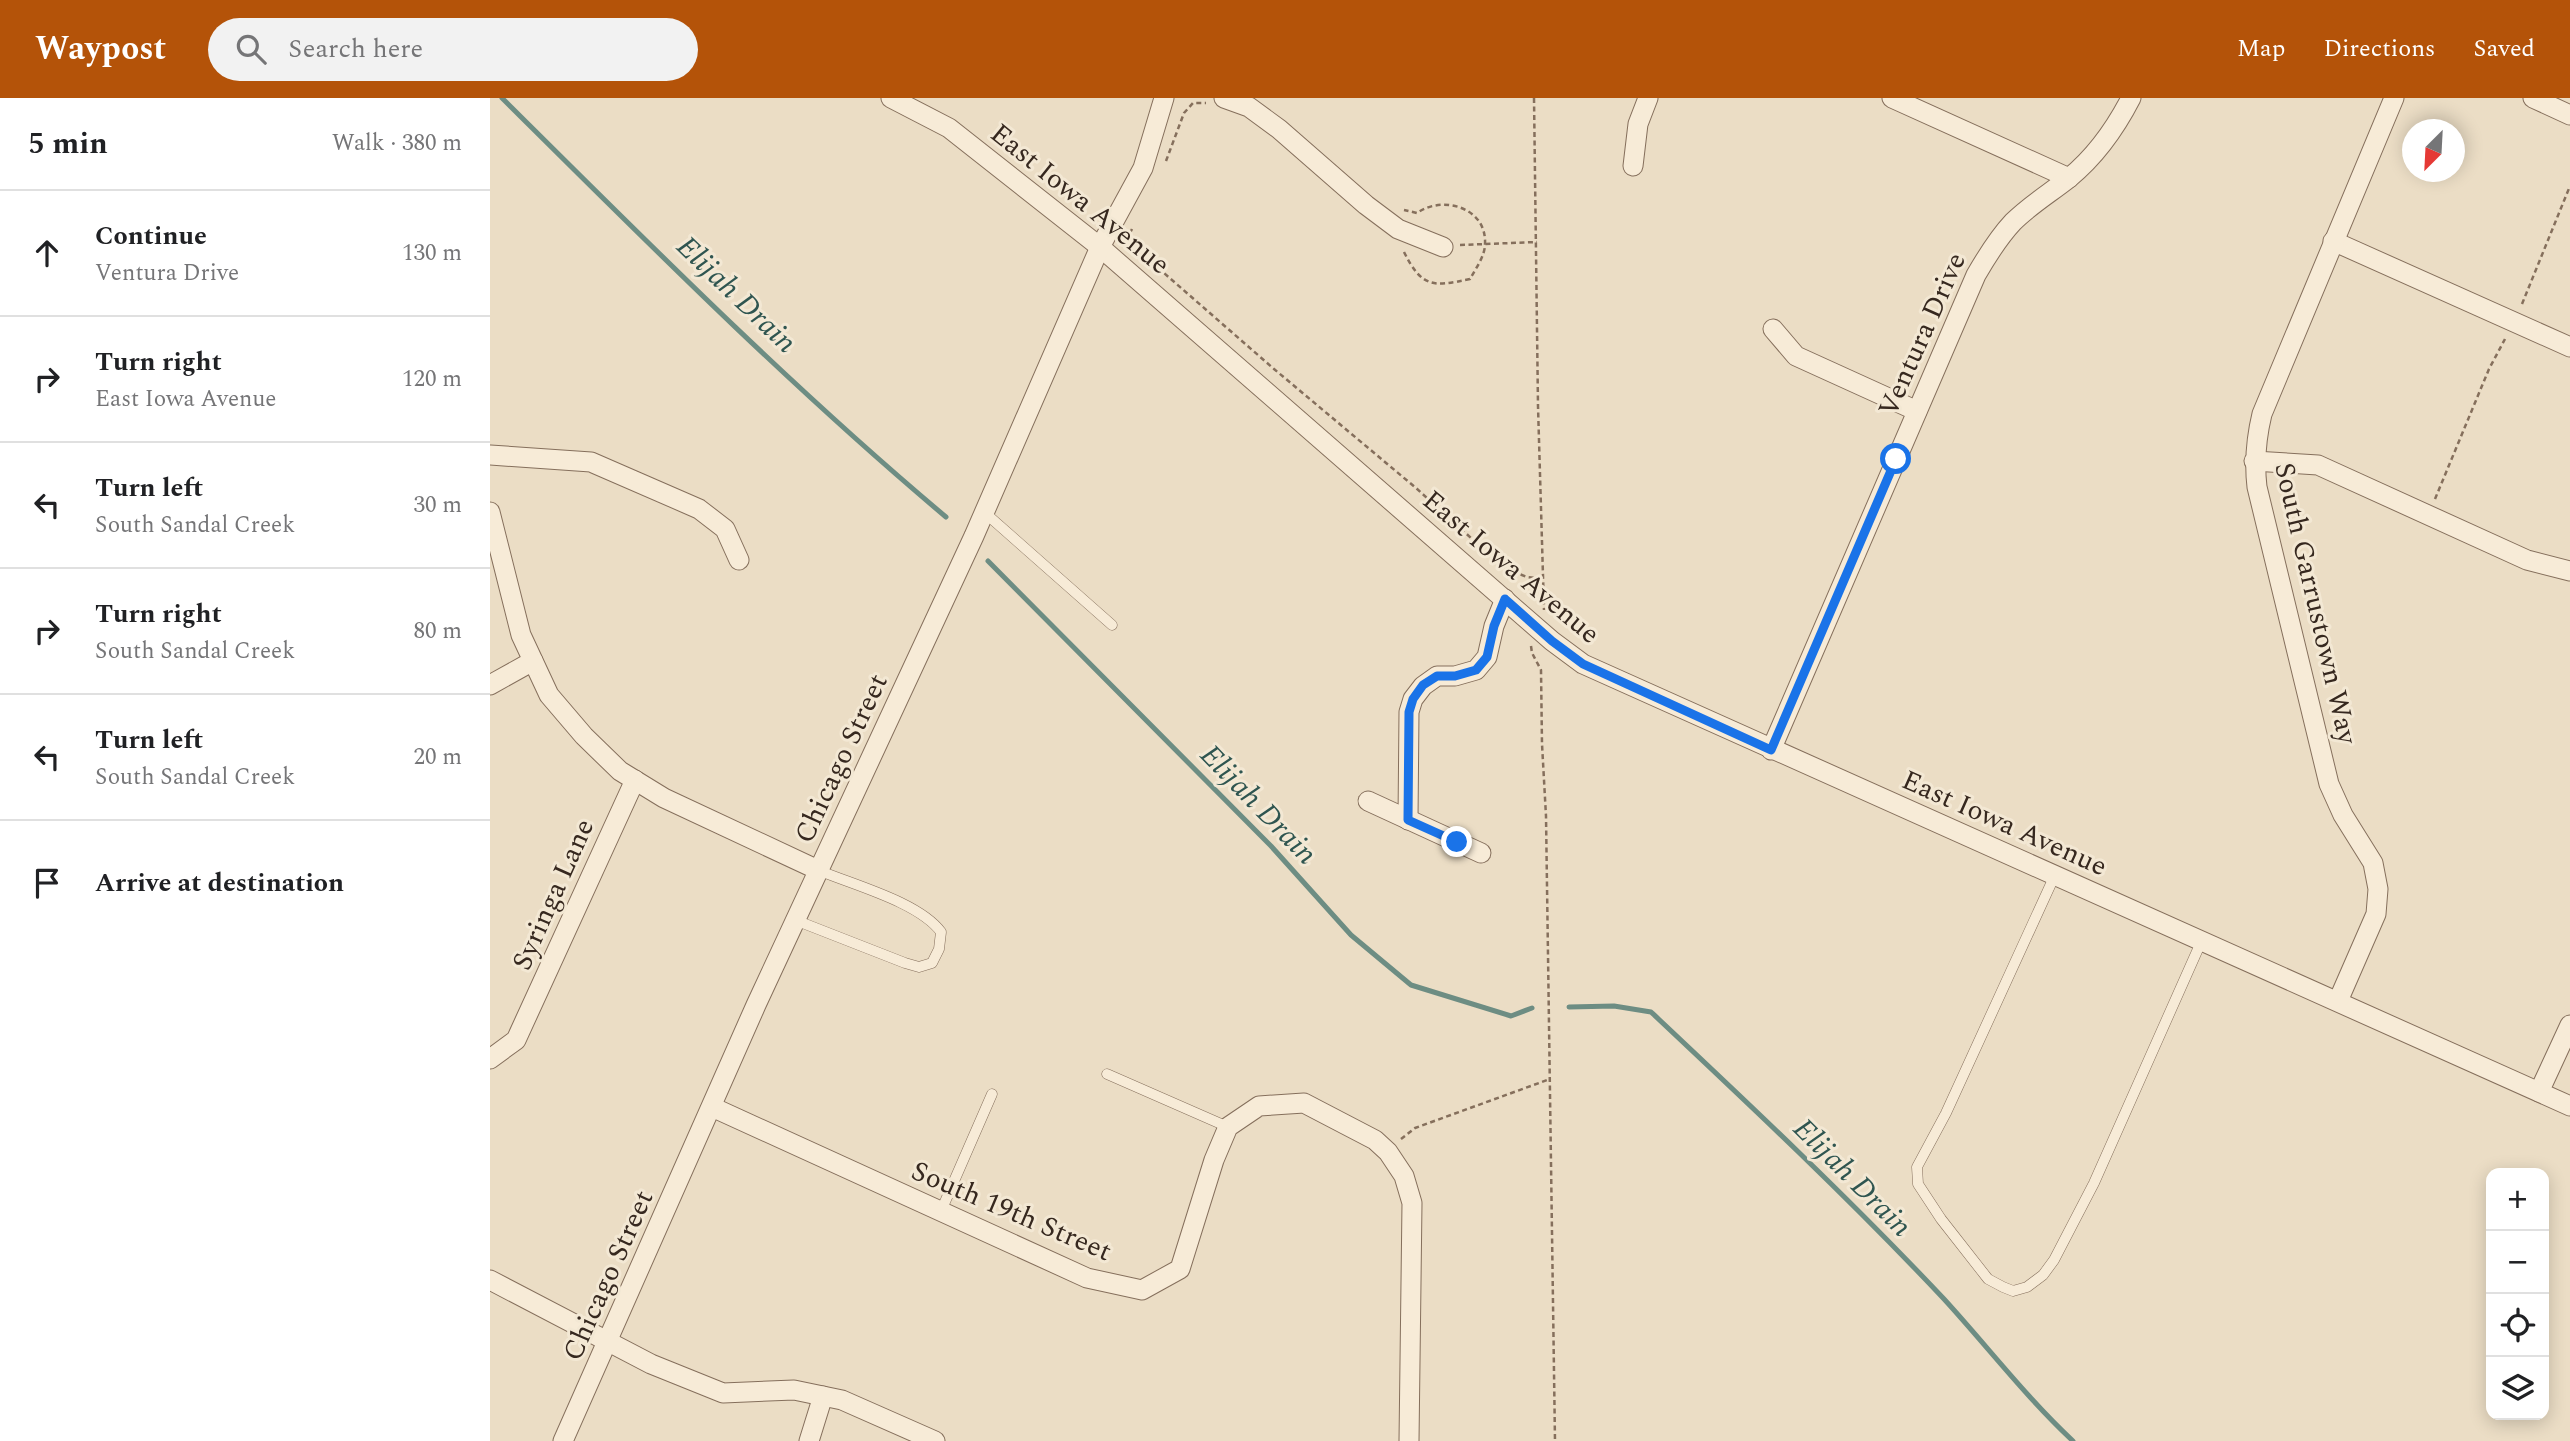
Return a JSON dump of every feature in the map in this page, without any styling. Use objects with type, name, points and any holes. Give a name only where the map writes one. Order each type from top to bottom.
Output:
[{"type":"street","name":"East Iowa Avenue","points":[[891,98],[949,128],[1100,247],[1552,641],[1583,664],[2570,1107]]},
{"type":"street","name":"Chicago Street","points":[[563,1441],[818,870],[901,696],[1100,247],[1143,168],[1164,98]]},
{"type":"street","points":[[1633,166],[1638,124],[1648,98]]},
{"type":"street","points":[[1892,98],[2069,178]]},
{"type":"street","name":"Ventura Drive","points":[[1771,750],[1976,275],[1991,249],[2013,222],[2096,153],[2116,127],[2131,98]]},
{"type":"street","name":"South Garrustown Way","points":[[2338,1002],[2376,914],[2378,889],[2373,863],[2343,815],[2329,784],[2257,487],[2254,461],[2262,414],[2395,98]]},
{"type":"street","points":[[2533,98],[2570,115]]},
{"type":"street","points":[[1217,101],[1249,107],[1398,229],[1443,247]]},
{"type":"street","points":[[2333,241],[2570,347]]},
{"type":"street","points":[[1773,329],[1796,356],[1917,411]]},
{"type":"street","points":[[490,455],[591,462],[699,509],[725,529],[739,560]]},
{"type":"street","points":[[2254,461],[2318,465],[2527,560],[2570,571]]},
{"type":"street","points":[[490,512],[521,635],[549,695],[584,736],[620,771],[664,798],[818,870]]},
{"type":"street","points":[[1408,820],[1409,712],[1413,699],[1423,685],[1437,676],[1455,676],[1476,670],[1487,657],[1494,626],[1505,599]]},
{"type":"street","points":[[490,685],[533,661]]},
{"type":"street","name":"Syringa Lane","points":[[490,1059],[516,1040],[635,780]]},
{"type":"street","points":[[1367,801],[1481,853]]},
{"type":"street","points":[[2539,1092],[2570,1024]]},
{"type":"street","points":[[1228,1127],[1259,1105],[1304,1103],[1375,1139],[1388,1152],[1404,1176],[1412,1203],[1409,1441]]},
{"type":"street","name":"South 19th Street","points":[[712,1107],[1087,1278],[1142,1290],[1180,1269],[1214,1160],[1228,1127]]},
{"type":"street","points":[[490,1280],[651,1364],[723,1393],[794,1390],[842,1400],[935,1441]]},
{"type":"street","points":[[808,1441],[823,1396]]},
{"type":"lane","points":[[984,511],[1112,625]]},
{"type":"lane","points":[[796,920],[919,967],[932,963],[939,949],[941,932],[932,920],[912,908],[818,870]]},
{"type":"lane","points":[[2054,875],[1946,1113],[1917,1167],[1918,1184],[1941,1219],[1988,1279],[2003,1287],[2013,1291],[2027,1287],[2043,1275],[2054,1260],[2094,1183],[2202,940]]},
{"type":"lane","points":[[1107,1074],[1228,1127]]},
{"type":"lane","points":[[941,1211],[992,1094]]},
{"type":"path","points":[[1534,98],[1538,406],[1545,612]]},
{"type":"path","points":[[1163,167],[1184,113],[1193,103],[1217,101]]},
{"type":"path","points":[[2429,515],[2488,369],[2514,322],[2570,187]]},
{"type":"path","points":[[1402,247],[1412,268],[1423,281],[1441,285],[1470,279],[1485,243],[1481,226],[1472,213],[1461,206],[1427,206],[1417,213],[1403,209]]},
{"type":"path","points":[[1136,222],[1130,233],[1133,246],[1192,298],[1416,488],[1504,568],[1527,577],[1543,579]]},
{"type":"path","points":[[1443,247],[1537,242]]},
{"type":"path","points":[[1535,642],[1531,647],[1541,670],[1546,816],[1555,1441]]},
{"type":"path","points":[[1388,1152],[1415,1128],[1550,1079]]},
{"type":"waterway","name":"Elijah Drain","points":[[502,98],[775,365],[946,517]]},
{"type":"waterway","name":"Elijah Drain","points":[[988,561],[1271,846],[1351,935],[1411,985],[1511,1016],[1532,1008]]},
{"type":"waterway","name":"Elijah Drain","points":[[1569,1007],[1614,1006],[1651,1012],[1873,1225],[2073,1441]]},
{"type":"route","points":[[1457,842],[1408,820],[1409,712],[1413,699],[1423,685],[1437,676],[1455,676],[1476,670],[1487,657],[1494,626],[1505,599],[1552,641],[1583,664],[1771,750],[1896,459]]}]
